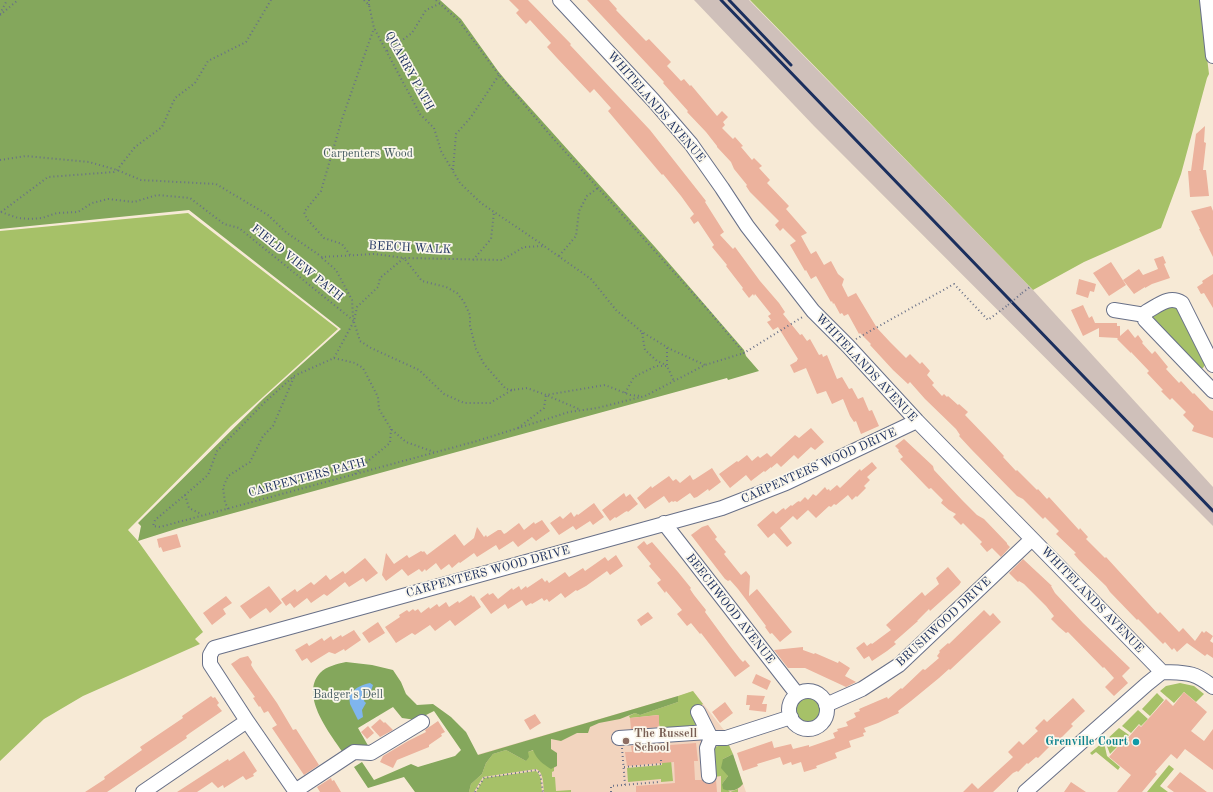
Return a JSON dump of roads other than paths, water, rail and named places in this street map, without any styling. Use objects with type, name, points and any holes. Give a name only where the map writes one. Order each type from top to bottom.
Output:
[{"type":"street","name":"WHITELANDS AVENUE","points":[[560,0],[648,94],[691,144],[722,188],[746,226],[813,311],[848,346],[916,421],[1162,672]]},
{"type":"street","points":[[1207,0],[1213,56]]},
{"type":"street","points":[[1144,315],[1146,312],[1171,299],[1182,303],[1209,346],[1213,364],[1207,370],[1197,374]]},
{"type":"street","points":[[1114,310],[1144,315]]},
{"type":"street","points":[[1144,315],[1145,320],[1213,391]]},
{"type":"street","name":"CARPENTERS WOOD DRIVE","points":[[295,791],[210,664],[210,655],[214,648],[722,508],[786,483],[916,421]]},
{"type":"street","name":"BEECHWOOD AVENUE","points":[[664,524],[797,694]]},
{"type":"street","name":"BRUSHWOOD DRIVE","points":[[826,705],[862,689],[898,665],[1032,539]]},
{"type":"street","points":[[1025,792],[1162,672],[1196,675],[1213,687]]},
{"type":"street","points":[[804,691],[815,692],[824,699],[827,711],[826,717],[822,722],[812,728],[800,726],[791,717],[791,701],[797,694],[804,691]]},
{"type":"street","points":[[698,712],[709,735],[707,748],[709,776]]},
{"type":"street","points":[[620,738],[709,735],[726,738],[791,717]]},
{"type":"street","points":[[143,792],[247,721]]},
{"type":"street","points":[[295,791],[354,752],[371,753],[422,722]]},
{"type":"water","points":[[370,683],[373,685],[371,691],[366,694],[364,701],[366,703],[362,710],[363,717],[358,720],[350,704],[349,696],[358,687]]},
{"type":"railway","points":[[721,0],[1213,511]]},
{"type":"railway","points":[[729,0],[791,65]]},
{"type":"place","name":"The Russell School","points":[[626,741]]},
{"type":"place","name":"Grenville Court","points":[[1136,742]]},
{"type":"park label","name":"Carpenters Wood","points":[[368,154]]},
{"type":"park label","name":"Badger's Dell","points":[[348,695]]}]
